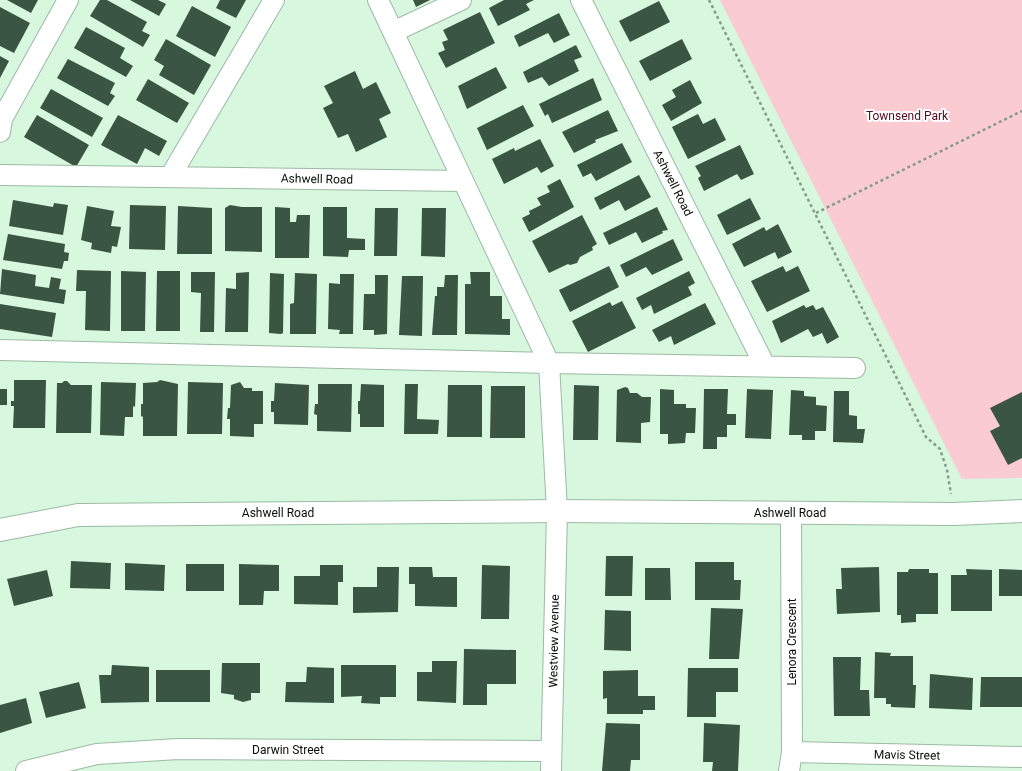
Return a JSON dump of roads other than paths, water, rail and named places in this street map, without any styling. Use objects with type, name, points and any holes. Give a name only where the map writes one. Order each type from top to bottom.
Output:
[{"type":"street","points":[[0,132],[2,119],[68,0]]},
{"type":"street","points":[[170,177],[274,0]]},
{"type":"street","points":[[378,0],[549,363],[557,511]]},
{"type":"street","points":[[394,32],[461,0]]},
{"type":"street","name":"Ashwell Road","points":[[580,0],[765,366]]},
{"type":"street","name":"Ashwell Road","points":[[0,175],[463,180]]},
{"type":"street","points":[[0,350],[549,363],[855,368]]},
{"type":"street","name":"Ashwell Road","points":[[0,530],[78,515],[557,511],[954,514],[1022,512]]},
{"type":"street","name":"Westview Avenue","points":[[551,771],[557,511]]},
{"type":"street","name":"Lenora Crescent","points":[[790,762],[791,513]]},
{"type":"street","name":"Darwin Street","points":[[26,771],[99,762],[178,749],[551,751]]},
{"type":"street","name":"Mavis Street","points":[[790,762],[1022,757]]},
{"type":"park label","name":"Townsend Park","points":[[907,116]]}]
